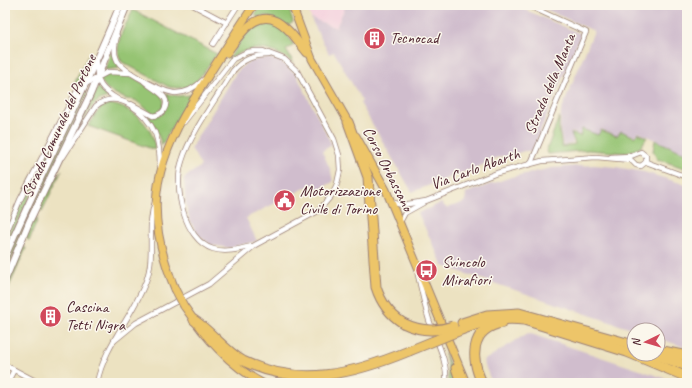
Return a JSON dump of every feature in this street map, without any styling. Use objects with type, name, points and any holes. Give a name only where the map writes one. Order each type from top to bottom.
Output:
[{"type":"highway","points":[[348,122],[368,177],[376,287],[381,301],[388,312],[403,323],[415,328],[430,330],[454,329],[492,320],[516,319],[537,323],[626,350]]},
{"type":"highway","points":[[194,320],[242,361],[260,370],[295,378],[322,379],[348,375],[408,351],[487,315],[519,313],[626,343]]},
{"type":"highway","points":[[482,383],[474,362],[475,347],[485,331],[497,324],[514,323],[528,325],[563,336],[599,343]]},
{"type":"highway","points":[[666,352],[687,356]]},
{"type":"highway","points":[[666,353],[687,360]]},
{"type":"highway","points":[[666,361],[687,366]]},
{"type":"highway","points":[[660,362],[687,377]]},
{"type":"highway","points":[[662,362],[687,373]]},
{"type":"main road","points":[[254,5],[207,76],[170,140],[161,168],[157,196],[157,224],[160,243],[176,289],[184,306],[225,357],[262,383]]},
{"type":"main road","name":"Corso Orbassano","points":[[292,5],[312,59],[374,165],[400,222],[451,350]]},
{"type":"main road","points":[[192,102],[242,33],[252,23],[258,20],[272,19],[286,27],[312,59]]},
{"type":"main road","points":[[451,350],[460,383]]},
{"type":"main road","points":[[451,350],[466,383]]},
{"type":"street","name":"Strada Comunale del Portone","points":[[5,257],[27,207],[97,61],[120,5]]},
{"type":"street","name":"Strada Comunale del Portone","points":[[5,280],[30,220],[97,77],[127,5]]},
{"type":"street","points":[[193,5],[227,23]]},
{"type":"street","points":[[213,44],[238,5]]},
{"type":"street","name":"Strada della Manta","points":[[527,5],[586,32],[531,163]]},
{"type":"street","points":[[119,24],[114,47],[115,55],[120,65],[131,73],[168,92],[174,93],[191,90],[207,76]]},
{"type":"street","points":[[114,341],[136,323],[209,284],[255,245],[303,220],[324,205],[332,195],[340,170],[339,155],[334,139],[298,71],[284,58],[273,54],[255,51],[248,52],[233,59],[170,140]]},
{"type":"street","points":[[255,245],[223,251],[206,247],[194,236],[189,228],[182,208],[180,186],[181,165],[190,142],[233,71],[238,65],[250,58],[273,54]]},
{"type":"street","points":[[97,61],[97,77],[101,87],[119,100],[136,105],[153,116],[162,113],[166,103],[164,95],[148,86],[141,78]]},
{"type":"street","points":[[86,83],[114,71],[131,73]]},
{"type":"street","name":"Strada Comunale del Portone","points":[[5,236],[20,200],[78,88],[86,83]]},
{"type":"street","points":[[57,165],[96,106],[104,101],[119,100]]},
{"type":"street","points":[[127,103],[141,114],[152,126],[157,141],[161,168]]},
{"type":"street","name":"Via Carlo Abarth","points":[[400,222],[405,213],[426,201],[497,173],[531,163],[563,159],[604,158],[634,155],[637,152],[643,153],[646,156],[646,162]]},
{"type":"street","points":[[633,161],[634,155]]},
{"type":"street","name":"Via Carlo Abarth","points":[[604,158],[633,161],[638,166],[643,165],[646,162]]},
{"type":"street","name":"Via Carlo Abarth","points":[[646,162],[687,177]]},
{"type":"street","points":[[97,383],[100,370],[114,341],[147,280],[150,262],[150,223],[157,196]]},
{"type":"street","name":"Via Carlo Abarth","points":[[391,202],[402,205],[426,201]]},
{"type":"street","points":[[412,254],[429,319],[443,357],[446,369],[446,383]]},
{"type":"street","points":[[5,365],[39,383]]},
{"type":"street","points":[[7,383],[14,370]]},
{"type":"shaded area","points":[[306,5],[346,5],[336,28],[311,18]]},
{"type":"shaded area","points":[[346,5],[514,5],[581,34],[532,151],[524,151],[506,157],[502,156],[412,192],[360,103],[362,101],[334,52],[329,54],[312,21],[311,18],[336,28]]},
{"type":"shaded area","points":[[536,5],[687,5],[687,148],[685,153],[638,132],[635,136],[621,131],[617,136],[601,129],[598,135],[582,129],[580,135],[571,132],[573,143],[563,146],[560,130],[561,111],[594,31]]},
{"type":"shaded area","points":[[268,58],[280,61],[296,74],[332,145],[322,151],[331,171],[333,182],[312,193],[309,186],[246,218],[257,241],[229,248],[211,245],[199,236],[190,221],[186,206],[184,178],[201,166],[191,148],[236,73],[245,64],[258,59]]},
{"type":"shaded area","points":[[594,165],[616,167],[644,172],[687,185],[687,348],[666,341],[666,322],[626,322],[626,327],[443,266],[418,213],[441,203],[447,208],[465,202],[466,193],[511,177],[552,168]]},
{"type":"shaded area","points":[[528,333],[679,383],[492,383],[483,361]]},
{"type":"green space","points":[[261,5],[288,5],[293,22],[288,26],[266,16],[257,17],[255,15]]},
{"type":"green space","points":[[133,10],[217,54],[196,82],[187,87],[169,87],[122,62],[119,56],[119,42]]},
{"type":"green space","points":[[262,22],[268,22],[281,28],[288,36],[294,45],[286,50],[294,63],[277,53],[261,49],[245,51],[228,60],[249,28]]},
{"type":"green space","points":[[111,51],[119,68],[105,70]]},
{"type":"green space","points":[[88,56],[91,58],[77,85],[74,84]]},
{"type":"green space","points":[[109,74],[123,74],[135,78],[161,95],[164,101],[163,107],[156,113],[152,113],[135,100],[126,99],[108,90],[100,80],[101,77]]},
{"type":"green space","points":[[98,87],[108,97],[101,99],[93,106],[79,128]]},
{"type":"green space","points":[[84,92],[88,93],[5,274],[5,264],[23,221]]},
{"type":"green space","points":[[166,94],[178,96],[191,95],[162,145],[155,127],[148,116],[158,116],[168,100]]},
{"type":"green space","points":[[110,104],[127,109],[141,119],[151,133],[155,150],[88,126],[100,108]]},
{"type":"green space","points":[[559,117],[559,130],[562,147],[575,144],[571,133],[580,136],[582,129],[598,135],[601,130],[617,136],[621,131],[635,137],[638,133],[647,137],[641,147],[626,153],[588,150],[549,154],[546,152]]},
{"type":"green space","points":[[63,122],[64,123],[5,250],[7,239],[19,205],[38,166]]},
{"type":"green space","points":[[655,140],[685,153],[687,150],[687,169],[657,159],[653,151]]},
{"type":"green space","points":[[62,170],[42,211],[40,210],[39,207],[49,185]]},
{"type":"green space","points":[[38,218],[29,241],[26,237],[33,219]]},
{"type":"green space","points":[[24,247],[26,248],[5,296],[5,286],[21,249]]},
{"type":"green space","points":[[445,353],[457,383],[448,383],[448,368]]},
{"type":"place","name":"Tecnocad","points":[[375,38]]},
{"type":"place","name":"Motorizzazione Civile di Torino","points":[[284,200]]},
{"type":"place","name":"Svincolo Mirafiori","points":[[426,271]]},
{"type":"place","name":"Cascina Tetti Nigra","points":[[51,316]]}]
